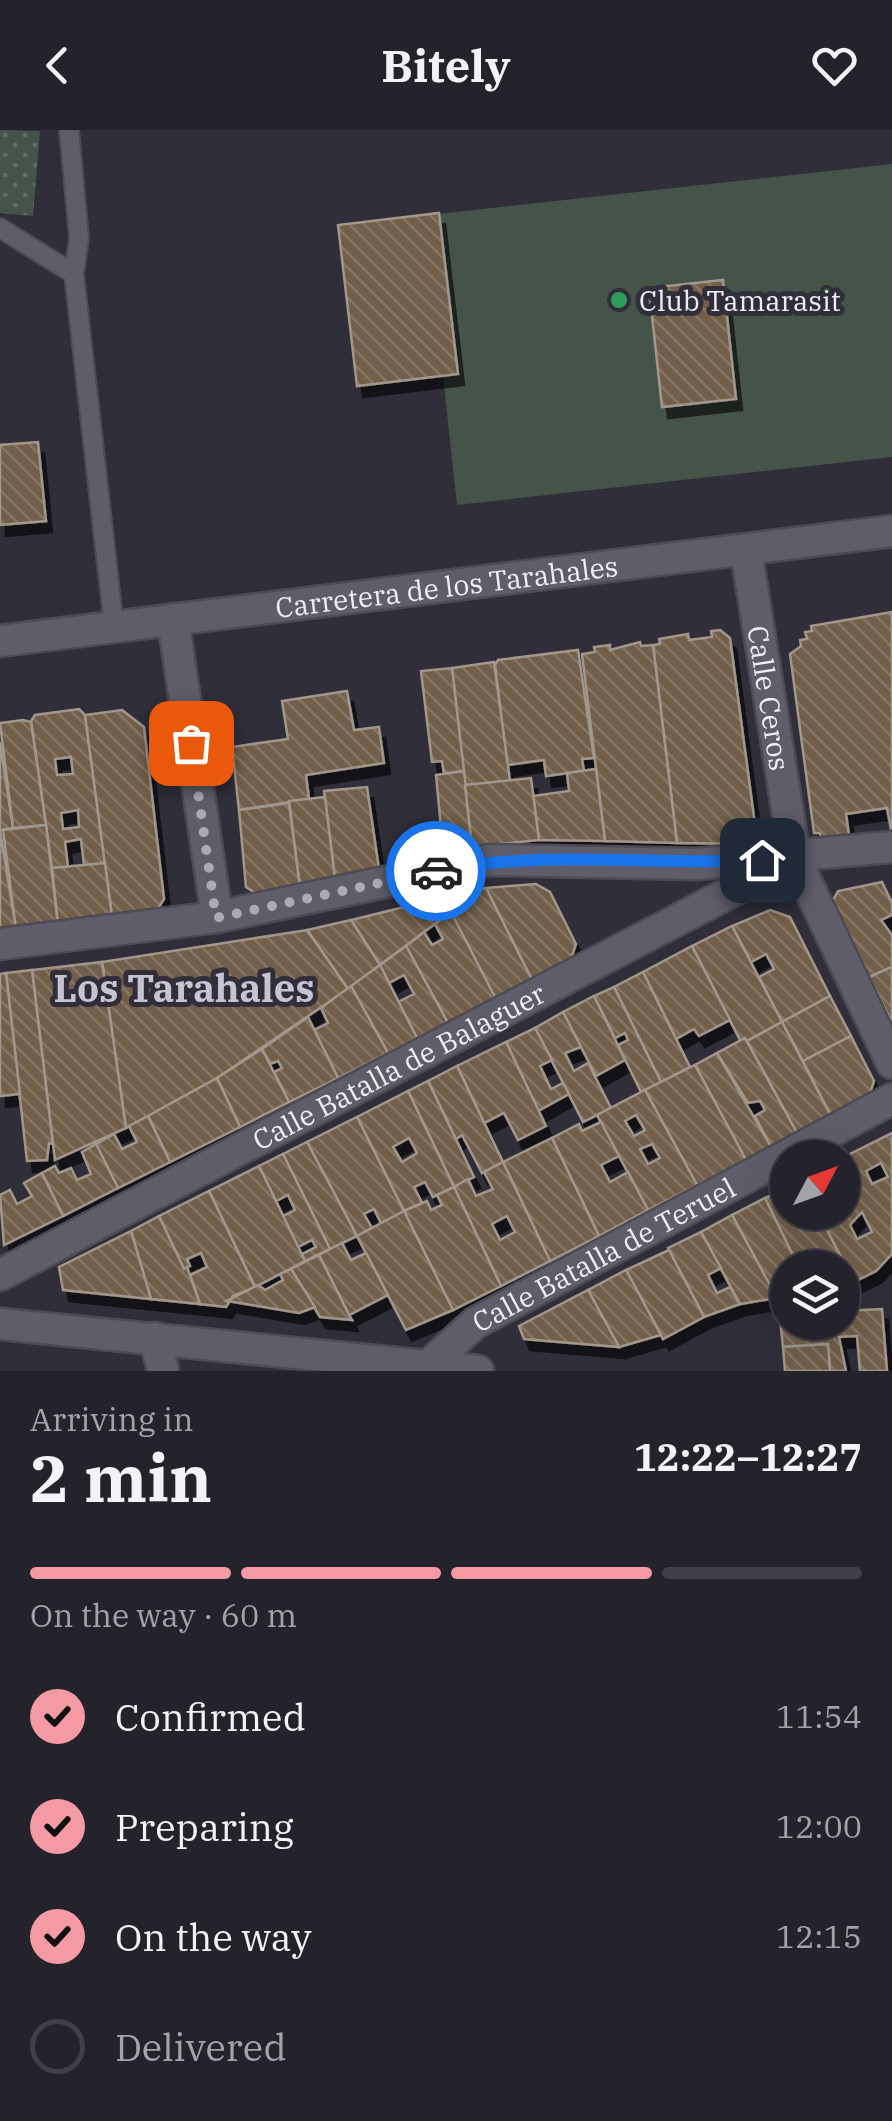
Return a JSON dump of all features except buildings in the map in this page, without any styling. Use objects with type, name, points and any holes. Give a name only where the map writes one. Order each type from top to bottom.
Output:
[{"type":"street","name":"Carretera de los Tarahales","points":[[0,641],[892,530]]},
{"type":"street","name":"Calle Ceros","points":[[746,550],[795,858],[892,1063]]},
{"type":"street","points":[[173,619],[216,918]]},
{"type":"street","points":[[0,944],[216,918],[490,860],[696,864],[892,847]]},
{"type":"street","name":"Calle Batalla de Balaguer","points":[[0,1274],[795,858]]},
{"type":"street","name":"Calle Batalla de Teruel","points":[[429,1365],[474,1323],[892,1099]]},
{"type":"street","points":[[0,1324],[478,1371]]},
{"type":"street","points":[[155,1338],[163,1371]]},
{"type":"street","points":[[324,1371],[360,1358]]},
{"type":"lane","points":[[69,130],[78,238],[74,274],[114,627]]},
{"type":"lane","points":[[0,228],[74,274]]},
{"type":"green space","points":[[0,130],[40,131],[33,216],[0,213]]},
{"type":"green space","name":"Club Tamarasit","points":[[892,164],[892,457],[457,505],[443,376],[357,386],[338,225]]},
{"type":"way so far","points":[[191,743],[216,918],[436,871]]},
{"type":"place","name":"Club Tamarasit","points":[[619,300]]},
{"type":"district","name":"Los Tarahales","points":[[184,987]]},
{"type":"route","points":[[436,871],[490,860],[696,864],[762,860]]}]
